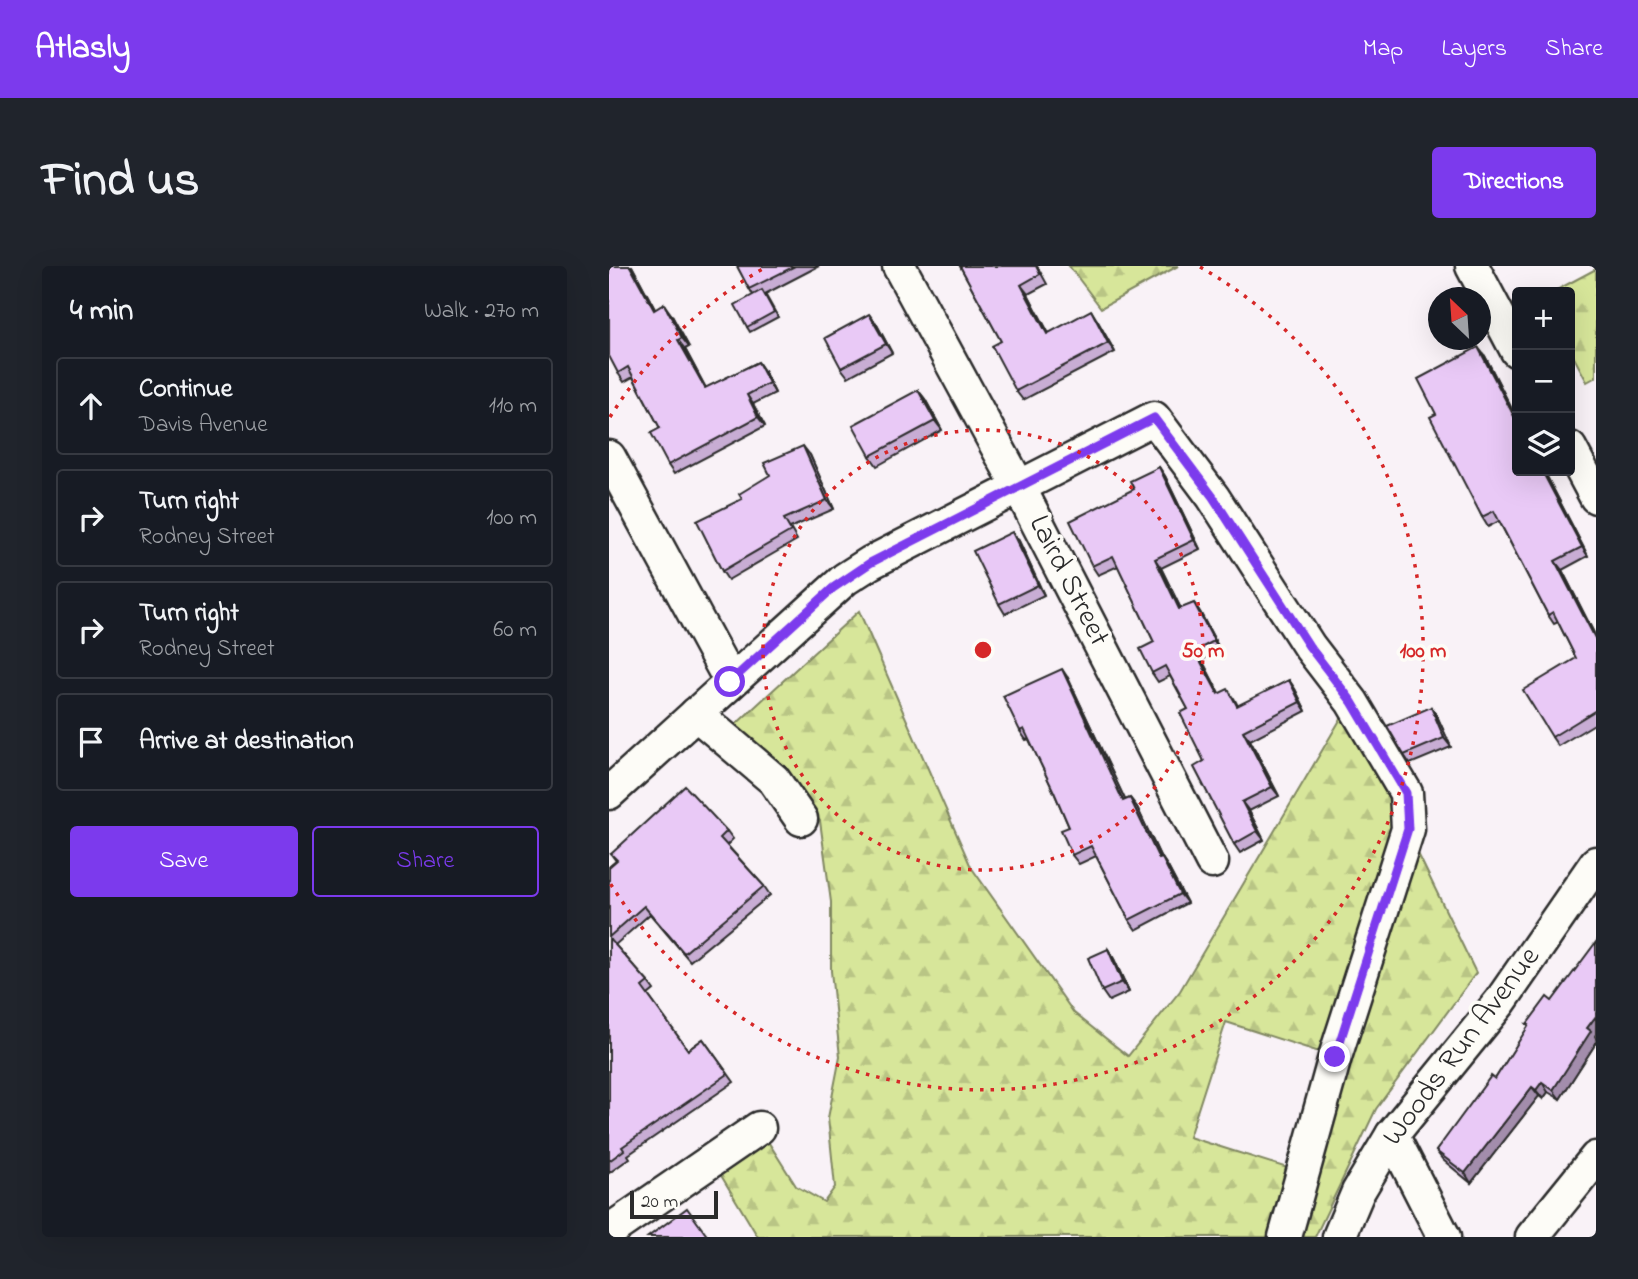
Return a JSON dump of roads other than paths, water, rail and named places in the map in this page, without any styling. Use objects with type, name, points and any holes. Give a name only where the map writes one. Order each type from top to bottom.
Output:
[{"type":"street","name":"Laird Street","points":[[899,266],[1020,489],[1212,862]]},
{"type":"street","points":[[1472,266],[1516,350]]},
{"type":"street","points":[[609,793],[845,579],[870,563],[1020,489],[1154,418],[1213,497],[1309,646],[1352,702],[1406,793],[1408,804],[1408,829],[1300,1172],[1285,1237]]},
{"type":"street","points":[[609,457],[730,682]]},
{"type":"street","points":[[1575,458],[1596,497]]},
{"type":"street","points":[[696,714],[773,780],[801,819]]},
{"type":"street","name":"Woods Run Avenue","points":[[1339,1237],[1358,1192],[1392,1135],[1500,1002],[1596,863]]},
{"type":"street","points":[[609,1231],[759,1128]]},
{"type":"street","points":[[1392,1135],[1444,1237]]},
{"type":"street","points":[[1532,1237],[1596,1158]]}]
